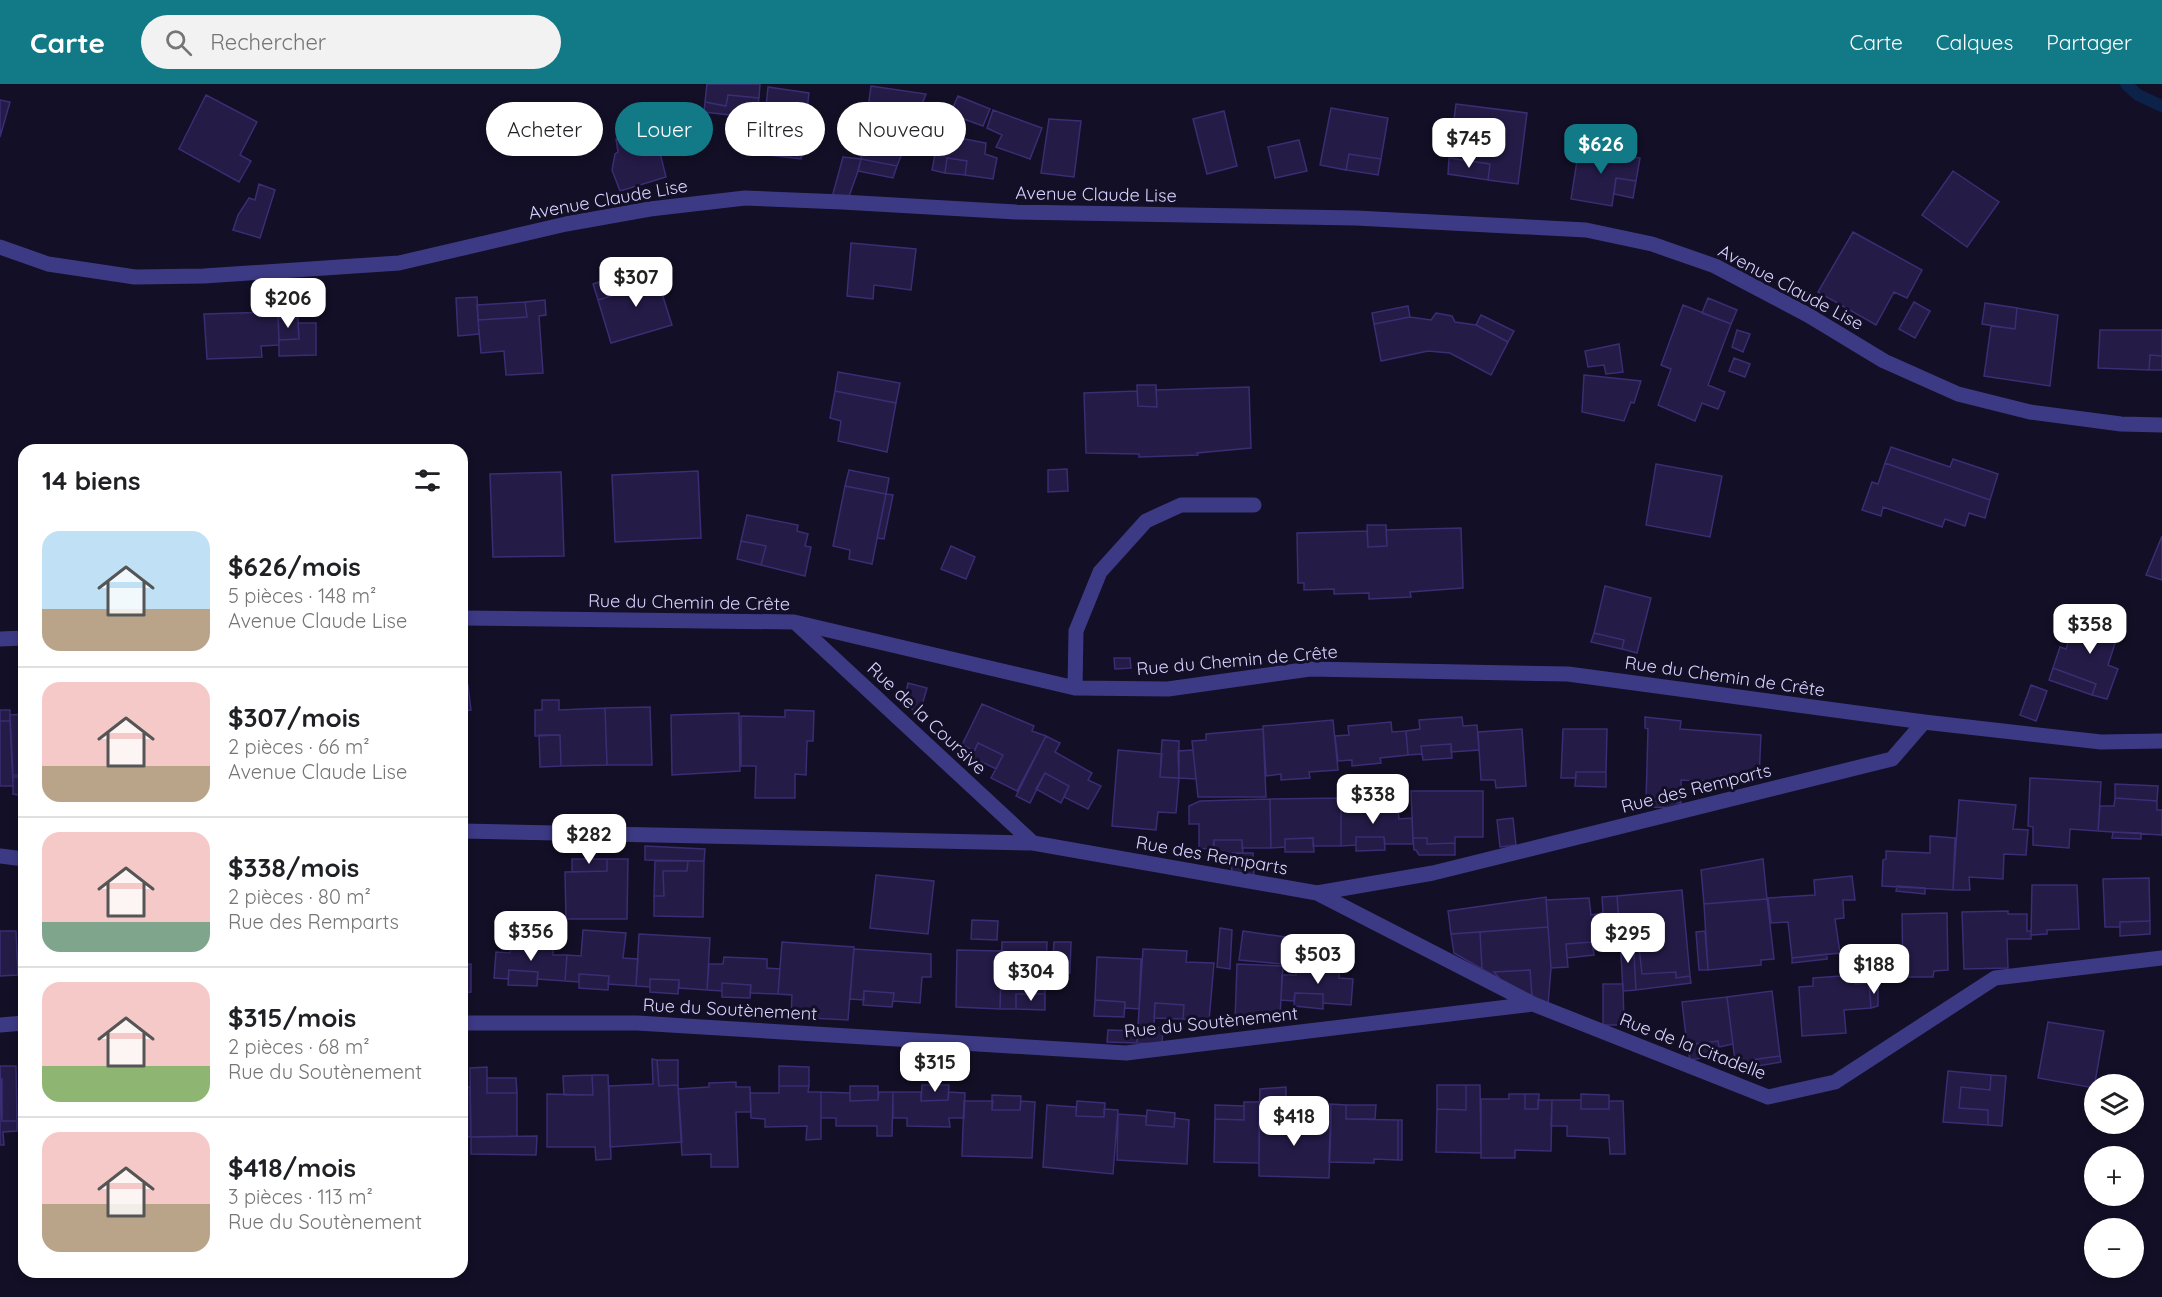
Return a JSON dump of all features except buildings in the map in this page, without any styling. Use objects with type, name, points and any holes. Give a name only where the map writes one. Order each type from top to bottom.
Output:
[{"type":"street","name":"Avenue Claude Lise","points":[[0,247],[48,264],[135,277],[204,276],[399,263],[566,224],[650,209],[745,198],[1016,212],[1356,218],[1586,230],[1652,244],[1715,266],[1808,315],[1884,361],[1958,394],[2030,411],[2121,423],[2162,425]]},
{"type":"street","points":[[1075,688],[1076,631],[1100,572],[1146,521],[1181,505],[1254,505]]},
{"type":"street","name":"Rue du Chemin de Crête","points":[[468,618],[794,622],[1075,688],[1168,689],[1310,669],[1568,674],[1923,722],[2101,742],[2162,741]]},
{"type":"street","name":"Rue de la Coursive","points":[[794,622],[1033,843]]},
{"type":"street","points":[[0,639],[18,638]]},
{"type":"street","name":"Rue des Remparts","points":[[468,831],[1033,843],[1317,893],[1433,873],[1892,759],[1923,722]]},
{"type":"street","points":[[0,856],[18,858]]},
{"type":"street","name":"Rue de la Citadelle","points":[[1317,893],[1533,1004],[1768,1097],[1835,1082],[1995,978],[2162,958]]},
{"type":"street","name":"Rue du Soutènement","points":[[468,1023],[637,1023],[1126,1053],[1533,1004]]},
{"type":"street","points":[[0,1025],[18,1024]]},
{"type":"waterway","points":[[2126,84],[2138,95],[2162,106]]}]
